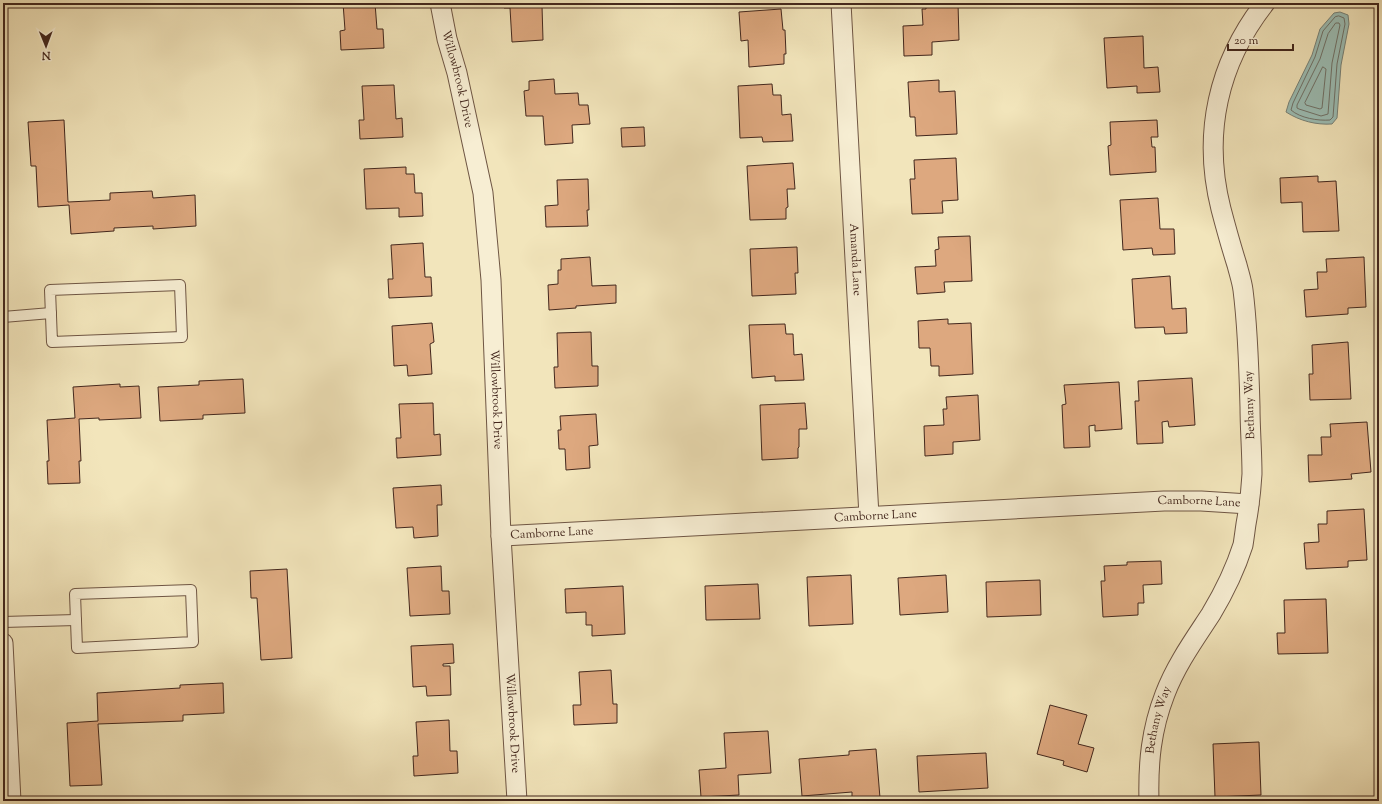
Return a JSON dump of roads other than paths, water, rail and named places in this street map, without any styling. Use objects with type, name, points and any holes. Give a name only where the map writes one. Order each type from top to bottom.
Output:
[{"type":"street","name":"Willowbrook Drive","points":[[440,3],[483,193],[491,280],[501,536],[517,801]]},
{"type":"street","name":"Amanda Lane","points":[[841,3],[869,516]]},
{"type":"street","name":"Bethany Way","points":[[1149,801],[1148,772],[1151,743],[1157,716],[1166,692],[1179,665],[1195,636],[1211,613],[1229,580],[1243,545],[1249,504],[1252,475],[1248,356],[1243,288],[1216,186],[1213,138],[1218,99],[1226,73],[1244,32],[1265,3]]},
{"type":"street","name":"Camborne Lane","points":[[501,536],[1164,501],[1201,501],[1249,504]]},
{"type":"street","points":[[3,643],[11,801]]},
{"type":"lane","points":[[180,285],[182,337],[52,342],[50,313],[50,290],[180,285]]},
{"type":"lane","points":[[3,317],[50,313]]},
{"type":"lane","points":[[191,590],[193,642],[77,648],[76,620],[75,594],[191,590]]},
{"type":"lane","points":[[3,622],[76,620]]},
{"type":"water","points":[[1340,12],[1348,15],[1349,24],[1341,65],[1337,118],[1332,124],[1320,124],[1302,120],[1286,112],[1289,102],[1312,55],[1320,29],[1334,13]]}]
